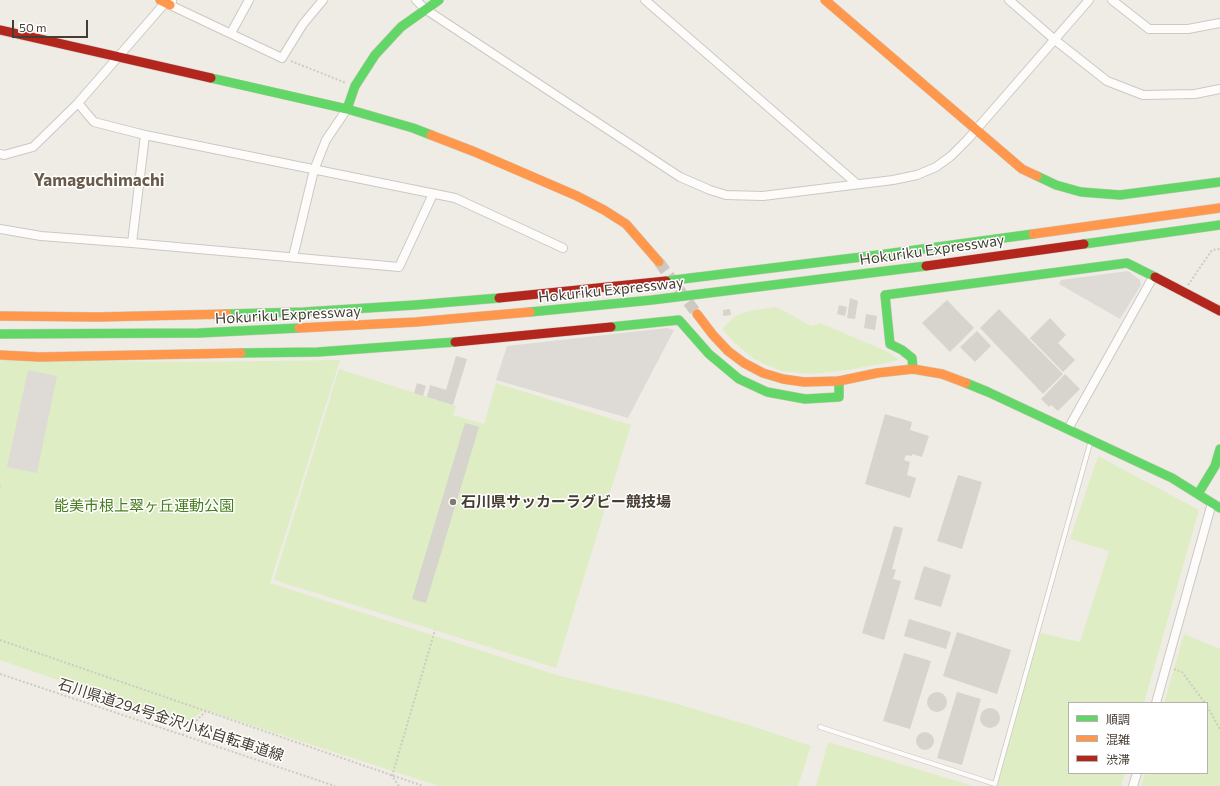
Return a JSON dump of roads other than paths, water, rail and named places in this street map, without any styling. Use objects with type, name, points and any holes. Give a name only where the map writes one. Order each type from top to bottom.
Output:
[{"type":"main road","points":[[347,109],[355,86],[375,55],[401,27],[439,0]]},
{"type":"main road","points":[[825,0],[1022,169],[1056,185],[1081,192],[1120,195],[1220,182]]},
{"type":"main road","points":[[0,30],[347,109],[413,128],[475,152],[577,196],[604,210],[626,224],[660,262]]},
{"type":"main road","name":"Hokuriku Expressway","points":[[0,316],[98,317],[198,315],[304,312],[415,305],[649,283],[886,254],[1220,208]]},
{"type":"main road","name":"Hokuriku Expressway","points":[[0,334],[199,333],[408,323],[502,315],[722,292],[1220,225]]},
{"type":"main road","points":[[913,369],[912,358],[902,350],[890,344],[886,295],[1127,263],[1220,311]]},
{"type":"main road","points":[[697,314],[713,335],[728,350],[744,363],[763,373],[783,379],[804,382],[839,381],[877,373],[913,369],[942,374],[966,382],[1172,478],[1216,506]]},
{"type":"main road","points":[[0,355],[40,357],[318,352],[497,339],[679,320],[709,354],[739,379],[767,392],[805,399],[839,397],[839,381]]},
{"type":"main road","points":[[1198,494],[1215,466],[1220,449]]},
{"type":"street","points":[[232,33],[249,0]]},
{"type":"street","points":[[0,154],[4,155],[33,147],[78,103],[167,2],[282,58],[303,24],[323,0]]},
{"type":"street","points":[[416,0],[425,9],[664,167],[695,184],[726,195],[763,196],[893,180],[918,175],[936,167],[951,156],[976,129],[1089,0]]},
{"type":"street","points":[[645,0],[857,184]]},
{"type":"street","points":[[1009,0],[1055,40],[1107,81],[1143,95],[1195,94],[1220,89]]},
{"type":"street","points":[[1112,0],[1149,29],[1188,29],[1220,23]]},
{"type":"street","points":[[78,103],[94,122],[145,135],[454,198],[563,248]]},
{"type":"street","points":[[293,257],[314,170],[326,140],[347,109]]},
{"type":"street","points":[[132,243],[145,135]]},
{"type":"street","points":[[0,229],[41,236],[399,267],[433,194]]},
{"type":"street","points":[[1068,429],[1153,277]]},
{"type":"street","points":[[1156,702],[1216,506]]},
{"type":"street","points":[[1133,786],[1137,774]]},
{"type":"lane","points":[[820,727],[995,784],[1091,440]]},
{"type":"tunnel","points":[[659,262],[697,314]]},
{"type":"place","name":"石川県サッカーラグビー競技場","points":[[453,502]]},
{"type":"district","name":"Yamaguchimachi","points":[[99,180]]},
{"type":"park label","name":"能美市根上翠ヶ丘運動公園","points":[[144,506]]}]
